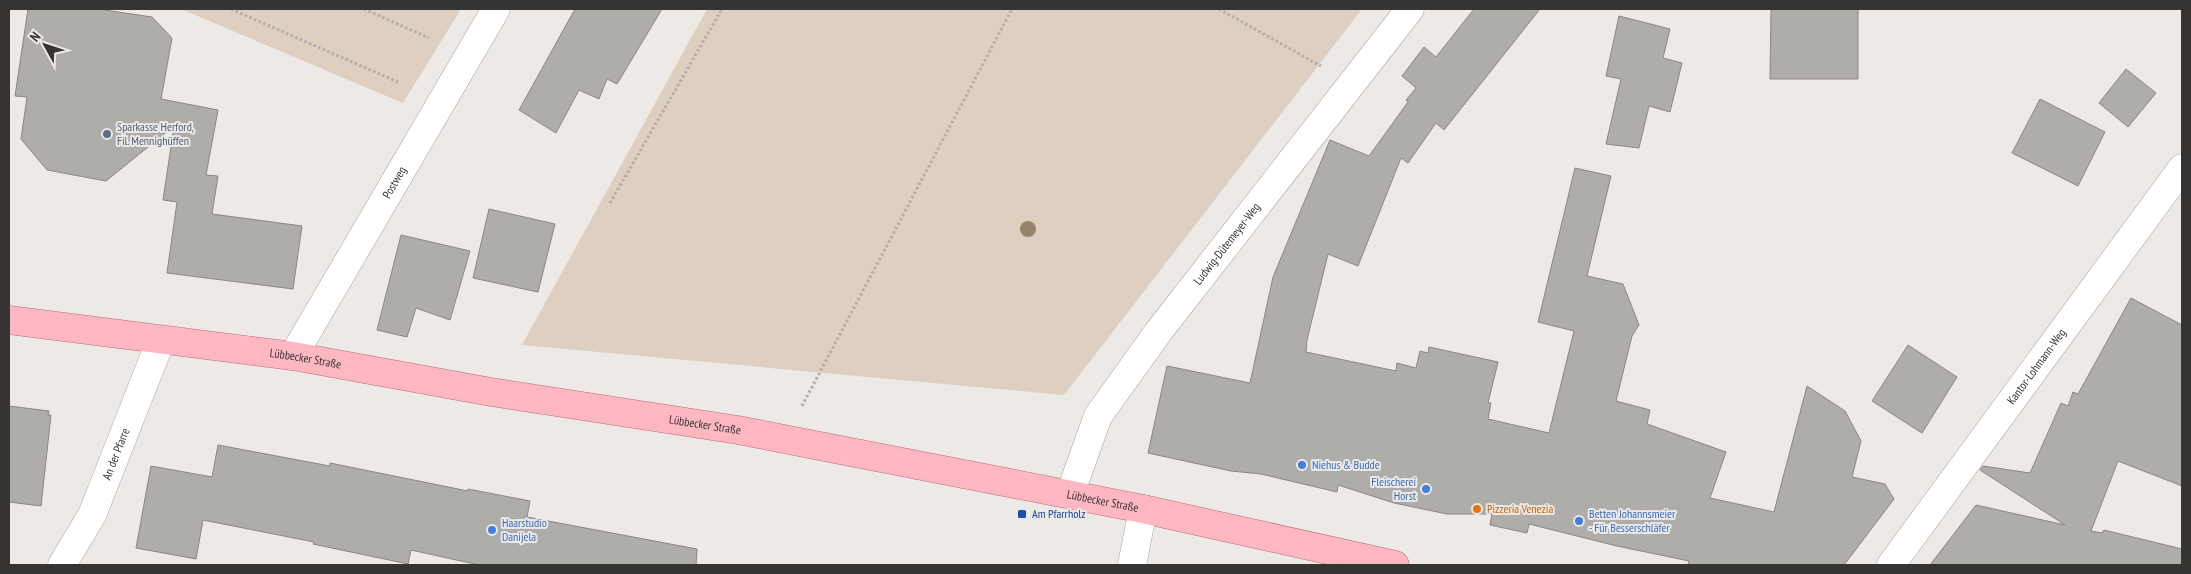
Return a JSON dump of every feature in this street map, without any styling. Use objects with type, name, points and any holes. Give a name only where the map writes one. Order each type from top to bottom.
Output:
[{"type":"main road","name":"Lübbecker Straße","points":[[9,320],[293,356],[491,392],[784,439],[1143,509],[1394,565]]},
{"type":"street","name":"Postweg","points":[[293,356],[496,9]]},
{"type":"street","name":"Ludwig-Dütemeyer-Weg","points":[[1070,494],[1098,416],[1159,331],[1410,9]]},
{"type":"street","name":"Kantor-Lohmann-Weg","points":[[1891,565],[2182,168]]},
{"type":"street","name":"An der Pfarre","points":[[62,565],[92,515],[161,340]]},
{"type":"street","points":[[1132,565],[1143,509]]},
{"type":"path","points":[[230,9],[398,82]]},
{"type":"path","points":[[364,9],[429,38]]},
{"type":"path","points":[[610,203],[722,9]]},
{"type":"path","points":[[784,439],[1012,9]]},
{"type":"path","points":[[1219,9],[1353,83]]},
{"type":"shaded area","points":[[181,9],[461,9],[403,103]]},
{"type":"shaded area","points":[[707,9],[1362,9],[1064,395],[522,345]]},
{"type":"building","points":[[28,9],[98,9],[152,17],[172,38],[161,99],[218,110],[206,175],[218,176],[212,214],[302,226],[293,289],[167,273],[177,202],[163,200],[174,126],[106,181],[47,170],[21,139],[27,97],[15,96]]},
{"type":"building","points":[[575,9],[662,9],[617,84],[607,79],[599,99],[579,90],[556,133],[519,110]]},
{"type":"building","points":[[1474,9],[1540,9],[1444,130],[1436,123],[1408,163],[1401,158],[1358,266],[1328,254],[1307,340],[1306,352],[1396,371],[1397,363],[1416,368],[1420,351],[1428,353],[1429,347],[1498,362],[1488,403],[1491,403],[1488,419],[1549,433],[1574,331],[1538,322],[1575,168],[1611,176],[1587,276],[1623,284],[1639,325],[1632,336],[1616,401],[1650,410],[1647,424],[1726,452],[1710,498],[1774,512],[1807,386],[1845,411],[1861,441],[1852,477],[1885,484],[1894,499],[1844,565],[1688,565],[1689,561],[1617,546],[1529,524],[1527,533],[1490,525],[1492,514],[1447,514],[1394,503],[1338,485],[1337,492],[1261,474],[1231,471],[1148,453],[1167,366],[1250,383],[1273,277],[1330,140],[1369,156],[1416,88],[1402,76],[1424,47],[1436,57]]},
{"type":"building","points":[[1771,9],[1858,9],[1858,79],[1770,79]]},
{"type":"building","points":[[1619,16],[1670,29],[1663,58],[1682,63],[1670,112],[1649,106],[1639,148],[1606,144],[1621,79],[1606,76]]},
{"type":"building","points":[[2126,69],[2156,93],[2128,127],[2099,103]]},
{"type":"building","points":[[2040,99],[2105,132],[2078,186],[2012,153]]},
{"type":"building","points":[[489,209],[555,224],[538,292],[473,278]]},
{"type":"building","points":[[401,235],[470,251],[450,320],[416,308],[407,337],[377,330]]},
{"type":"building","points":[[2131,298],[2182,325],[2182,486],[2118,461],[2091,531],[2102,533],[2104,530],[2182,549],[2182,565],[1930,565],[1976,505],[2065,525],[1980,470],[1983,466],[2030,473],[2061,403],[2068,406],[2073,392],[2078,394]]},
{"type":"building","points":[[1908,345],[1957,377],[1922,433],[1872,401]]},
{"type":"building","points":[[9,406],[49,411],[48,415],[51,415],[41,506],[9,502]]},
{"type":"building","points":[[218,445],[330,466],[330,463],[468,491],[468,489],[530,501],[527,517],[697,549],[696,565],[479,565],[411,550],[408,564],[313,544],[314,542],[203,520],[196,559],[136,548],[151,466],[212,477]]},
{"type":"place","name":"Sparkasse Herford, Fil. Mennighüffen","points":[[107,134]]},
{"type":"place","name":"Niehus & Budde","points":[[1302,465]]},
{"type":"place","name":"Fleischerei Horst","points":[[1426,489]]},
{"type":"place","name":"Pizzeria Venezia","points":[[1477,509]]},
{"type":"place","name":"Am Pfarrholz","points":[[1022,514]]},
{"type":"place","name":"Betten Johannsmeier - Für Besserschläfer","points":[[1579,521]]},
{"type":"place","name":"Haarstudio Danijela","points":[[492,530]]}]
